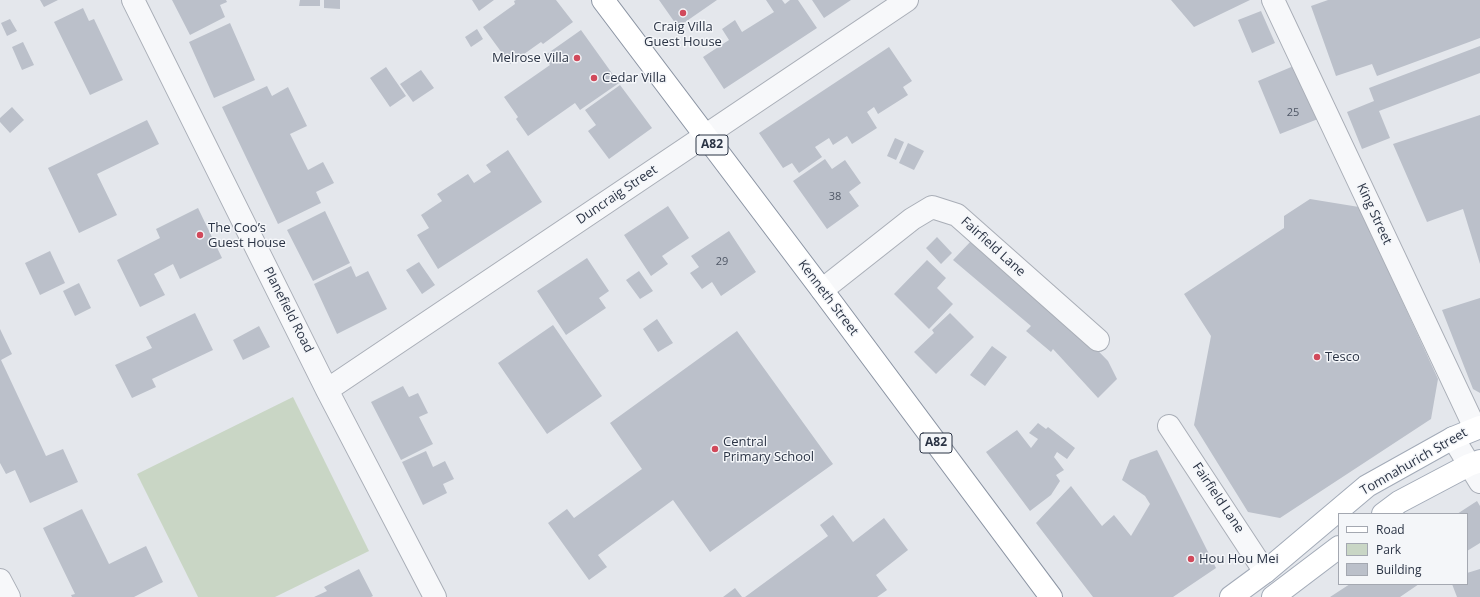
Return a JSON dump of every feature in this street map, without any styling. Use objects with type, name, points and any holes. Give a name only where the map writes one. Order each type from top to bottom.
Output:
[{"type":"main road","name":"Kenneth Street","points":[[603,0],[1051,597]]},
{"type":"main road","name":"Tomnahurich Street","points":[[1231,597],[1265,572],[1367,486],[1453,438],[1478,432]]},
{"type":"main road","name":"Tomnahurich Street","points":[[1384,513],[1399,502],[1476,469]]},
{"type":"main road","points":[[1273,597],[1338,548]]},
{"type":"street","name":"Planefield Road","points":[[133,0],[327,390],[435,597]]},
{"type":"street","name":"Duncraig Street","points":[[327,390],[906,0]]},
{"type":"street","name":"King Street","points":[[1274,0],[1478,432]]},
{"type":"street","name":"Fairfield Lane","points":[[822,290],[912,219],[932,207],[957,215],[1098,340]]},
{"type":"street","name":"Fairfield Lane","points":[[1169,426],[1236,525],[1265,572]]},
{"type":"street","points":[[1453,438],[1476,469]]},
{"type":"street","points":[[0,580],[9,597]]},
{"type":"green space","points":[[293,397],[369,551],[275,597],[198,597],[137,474]]},
{"type":"building","points":[[40,0],[58,0],[44,7]]},
{"type":"building","points":[[172,0],[226,0],[227,2],[220,5],[225,17],[190,35]]},
{"type":"building","points":[[300,0],[320,0],[320,6],[299,6]]},
{"type":"building","points":[[324,0],[340,0],[340,9],[324,8]]},
{"type":"building","points":[[472,0],[494,0],[479,11]]},
{"type":"building","points":[[556,0],[573,22],[543,44],[541,42],[510,64],[483,27],[515,4],[514,1]]},
{"type":"building","name":"Craig Villa Guest House","points":[[659,0],[717,0],[678,27]]},
{"type":"building","points":[[766,0],[782,0],[785,4],[790,0],[798,0],[817,28],[724,89],[703,57],[729,40],[722,29],[735,20],[742,32],[774,12]]},
{"type":"building","points":[[812,0],[851,0],[824,18]]},
{"type":"building","points":[[1171,0],[1250,0],[1194,27]]},
{"type":"building","points":[[1328,0],[1480,0],[1480,38],[1377,76],[1372,64],[1336,76],[1311,6]]},
{"type":"building","points":[[83,8],[89,21],[94,19],[123,80],[90,95],[54,22]]},
{"type":"building","points":[[1261,11],[1275,43],[1252,53],[1238,20]]},
{"type":"building","points":[[10,19],[17,31],[7,36],[1,23]]},
{"type":"building","points":[[230,23],[255,80],[214,98],[189,42]]},
{"type":"building","points":[[477,29],[483,39],[471,47],[465,37]]},
{"type":"building","points":[[581,30],[619,83],[580,110],[575,103],[528,136],[516,119],[518,117],[504,97],[550,65],[544,56]]},
{"type":"building","points":[[23,42],[34,65],[22,70],[12,47]]},
{"type":"building","points":[[1480,46],[1480,73],[1379,111],[1390,138],[1362,149],[1347,112],[1374,101],[1369,88]]},
{"type":"building","points":[[889,47],[912,81],[903,87],[908,95],[878,114],[874,107],[867,112],[877,128],[852,144],[847,136],[833,145],[829,138],[815,147],[822,157],[799,173],[792,163],[783,168],[759,133]]},
{"type":"building","points":[[1296,65],[1318,119],[1280,134],[1258,81]]},
{"type":"building","points":[[386,67],[406,96],[390,107],[370,78]]},
{"type":"building","points":[[421,70],[434,88],[413,102],[400,84]]},
{"type":"building","points":[[620,85],[652,128],[609,159],[588,131],[596,125],[585,110]]},
{"type":"building","points":[[267,86],[272,96],[288,87],[307,126],[290,134],[308,170],[323,162],[334,183],[316,192],[321,203],[278,224],[222,107]]},
{"type":"building","points":[[12,107],[24,120],[10,133],[0,122],[0,118]]},
{"type":"building","points":[[1480,115],[1480,264],[1463,209],[1427,222],[1393,144]]},
{"type":"building","points":[[147,120],[159,144],[97,174],[117,215],[79,233],[48,168]]},
{"type":"building","points":[[895,138],[904,142],[896,160],[887,156]]},
{"type":"building","points":[[908,143],[924,151],[914,170],[899,163]]},
{"type":"building","points":[[508,150],[542,202],[438,269],[417,235],[429,228],[421,215],[442,201],[437,194],[468,174],[474,183],[491,172],[486,165]]},
{"type":"building","points":[[825,159],[832,169],[845,160],[861,183],[849,192],[859,206],[827,229],[793,181]]},
{"type":"building","name":"Tesco","points":[[1310,199],[1359,207],[1438,379],[1431,419],[1280,518],[1248,512],[1194,425],[1211,336],[1184,294],[1284,228],[1284,216]]},
{"type":"building","points":[[668,206],[689,238],[662,256],[668,264],[651,276],[624,235]]},
{"type":"building","points":[[198,208],[222,258],[180,279],[173,264],[154,274],[165,295],[140,307],[117,260],[160,238],[156,229]]},
{"type":"building","points":[[325,211],[350,263],[313,281],[287,230]]},
{"type":"building","points":[[729,231],[756,272],[721,296],[712,282],[702,289],[690,273],[699,267],[691,256]]},
{"type":"building","points":[[937,237],[952,253],[941,264],[926,248]]},
{"type":"building","points":[[972,240],[1071,323],[1108,361],[1117,379],[1098,398],[1053,349],[1051,352],[1026,331],[1031,326],[953,260]]},
{"type":"building","points":[[50,251],[65,283],[40,295],[25,263]]},
{"type":"building","points":[[587,258],[609,291],[599,298],[606,308],[566,335],[537,291]]},
{"type":"building","points":[[927,260],[946,278],[937,288],[953,304],[929,329],[894,294]]},
{"type":"building","points":[[419,262],[435,285],[422,294],[406,270]]},
{"type":"building","points":[[351,266],[356,277],[368,271],[387,309],[337,334],[314,284]]},
{"type":"building","points":[[639,271],[653,291],[640,299],[626,280]]},
{"type":"building","points":[[79,283],[91,308],[75,316],[63,291]]},
{"type":"building","points":[[1480,298],[1480,393],[1473,389],[1442,310]]},
{"type":"building","points":[[195,313],[213,350],[152,379],[156,387],[132,398],[115,365],[152,348],[146,337]]},
{"type":"building","points":[[950,313],[974,337],[936,374],[914,352],[934,333],[932,330]]},
{"type":"building","points":[[657,319],[673,343],[658,352],[643,329]]},
{"type":"building","points":[[553,325],[602,396],[547,434],[498,363]]},
{"type":"building","points":[[259,326],[270,347],[243,360],[233,340]]},
{"type":"building","points":[[0,329],[12,354],[1,360],[46,456],[63,449],[78,482],[30,503],[15,470],[6,474],[0,463]]},
{"type":"building","points":[[737,331],[833,464],[710,552],[673,500],[598,555],[607,567],[589,580],[548,523],[567,509],[574,518],[642,469],[610,423]]},
{"type":"building","points":[[992,346],[1007,357],[985,386],[970,375]]},
{"type":"building","points":[[403,386],[409,397],[418,393],[428,413],[419,417],[433,444],[401,460],[371,402]]},
{"type":"building","points":[[1038,423],[1046,429],[1048,427],[1075,448],[1067,459],[1057,452],[1054,457],[1064,470],[1056,475],[1060,481],[1051,495],[1030,511],[986,452],[1017,430],[1031,448],[1038,439],[1029,433]]},
{"type":"building","points":[[1157,450],[1216,568],[1173,597],[1093,597],[1036,523],[1071,486],[1102,526],[1114,515],[1131,536],[1150,504],[1145,496],[1122,480],[1130,460]]},
{"type":"building","points":[[426,451],[433,467],[445,461],[454,479],[443,484],[447,493],[423,505],[402,462]]},
{"type":"building","points":[[1477,501],[1480,506],[1480,543],[1468,550],[1468,513],[1459,513]]},
{"type":"building","points":[[82,509],[109,564],[146,546],[163,582],[134,597],[72,597],[71,595],[75,594],[43,528]]},
{"type":"building","points":[[833,515],[853,542],[884,518],[908,550],[876,575],[887,590],[877,597],[745,597],[828,536],[820,525]]},
{"type":"building","points":[[359,569],[373,596],[314,597],[327,591],[324,587]]},
{"type":"building","points":[[1480,569],[1480,597],[1457,597],[1452,585],[1468,585],[1468,573]]},
{"type":"building","points":[[1348,585],[1418,585],[1400,597],[1330,597]]},
{"type":"building","points":[[735,588],[742,597],[723,597]]},
{"type":"place","name":"Craig Villa Guest House","points":[[683,13]]},
{"type":"place","name":"Melrose Villa","points":[[577,58]]},
{"type":"place","name":"Cedar Villa","points":[[594,78]]},
{"type":"place","name":"The Coo’s Guest House","points":[[200,235]]},
{"type":"place","name":"Tesco","points":[[1317,357]]},
{"type":"place","name":"Central Primary School","points":[[715,449]]},
{"type":"place","name":"Hou Hou Mei","points":[[1191,559]]}]
